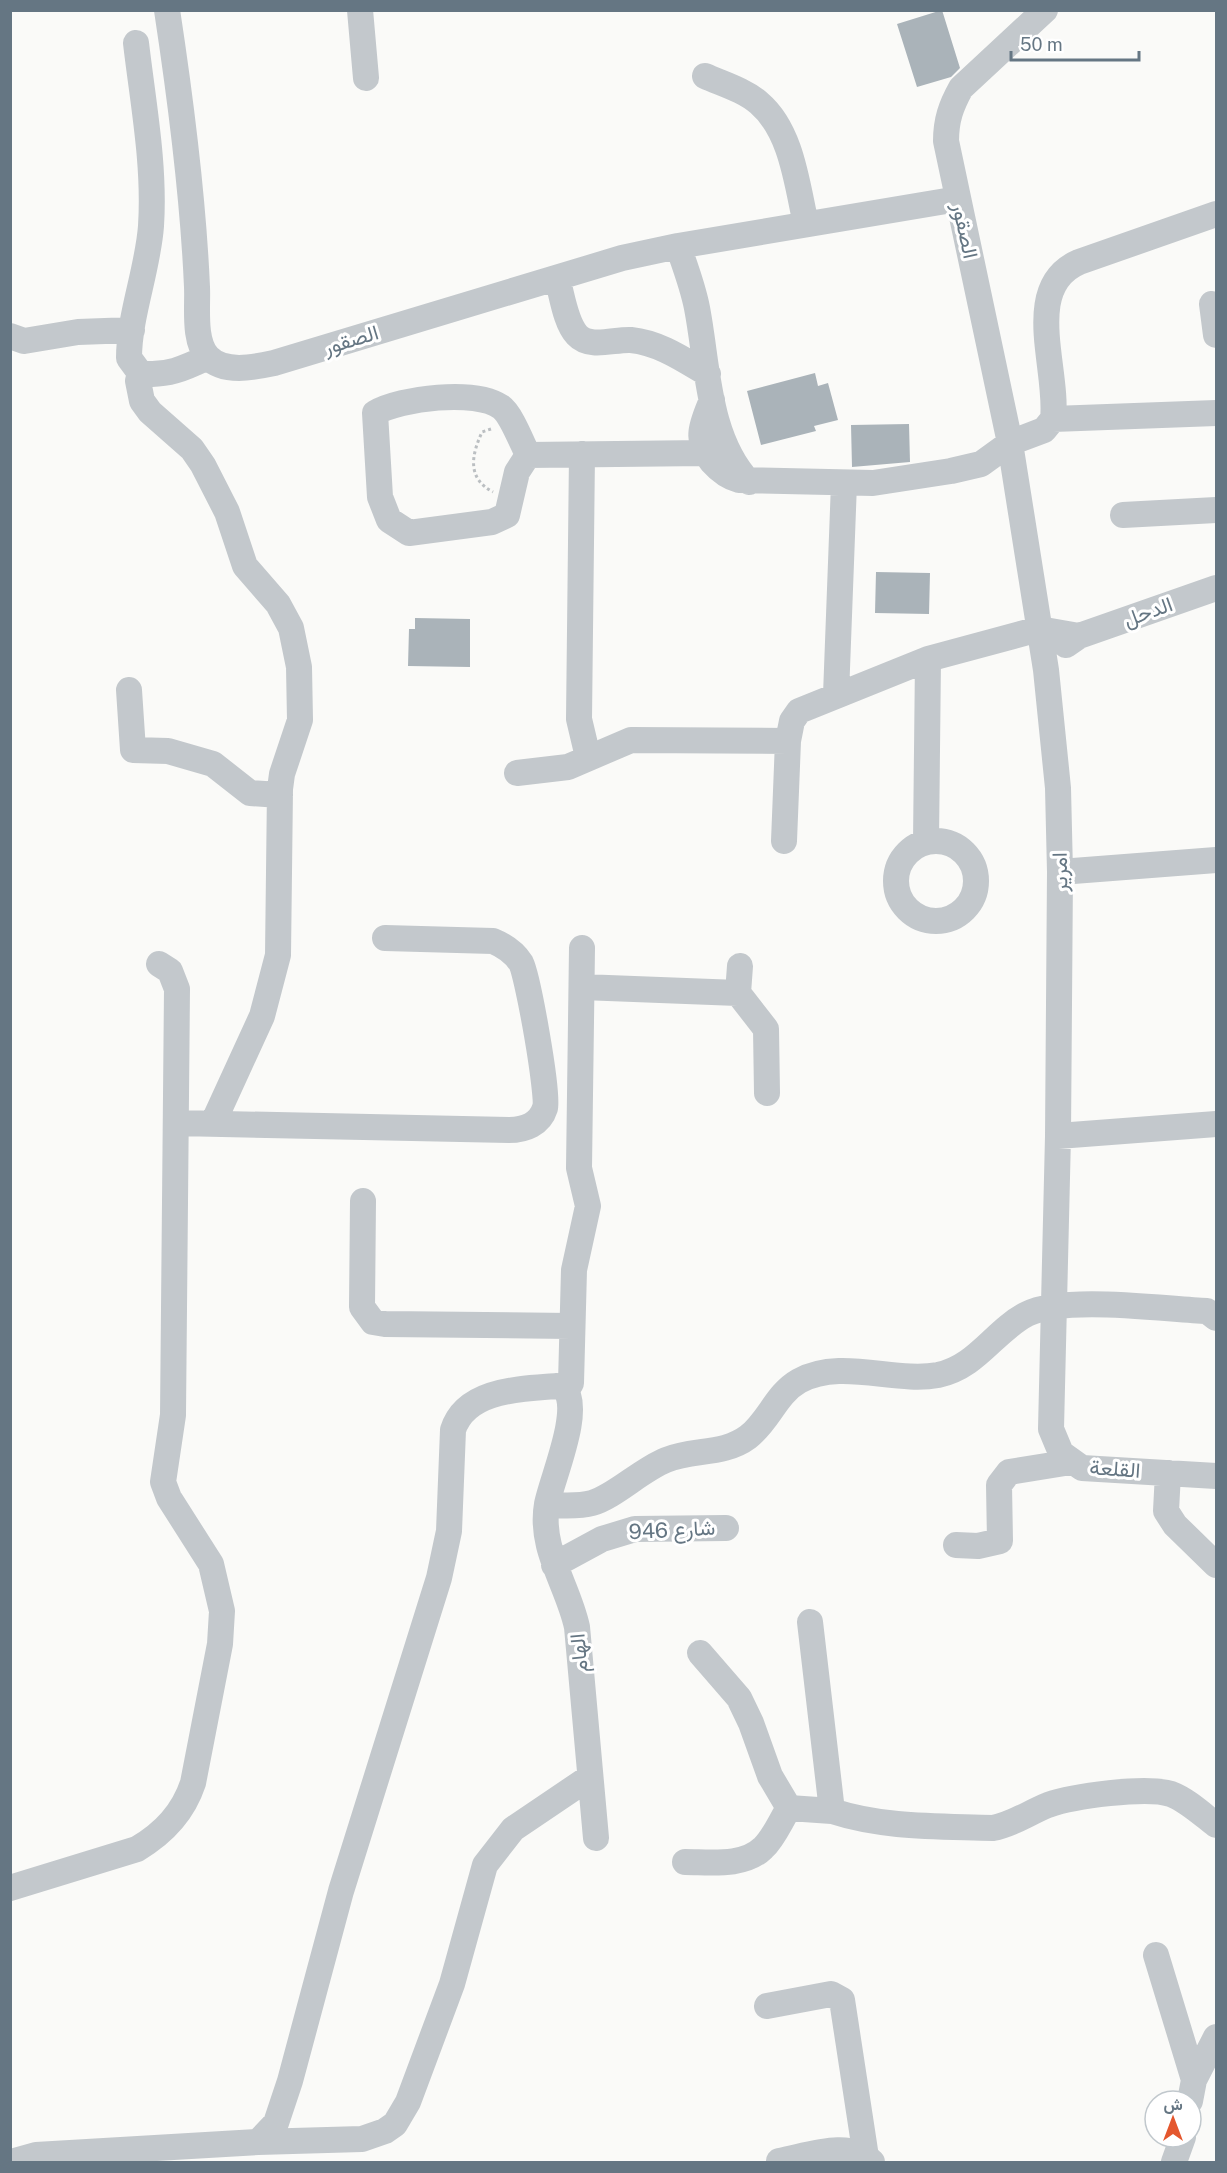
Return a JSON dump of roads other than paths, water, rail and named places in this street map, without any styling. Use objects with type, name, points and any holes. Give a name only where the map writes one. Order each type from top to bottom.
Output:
[{"type":"street","points":[[140,373],[166,374],[208,357],[199,335],[193,237],[167,10]]},
{"type":"street","points":[[360,10],[366,78]]},
{"type":"street","name":"الصقور","points":[[1010,443],[946,141],[946,122],[951,104],[961,88],[1045,10]]},
{"type":"street","points":[[136,43],[151,176],[151,228],[129,358],[140,373]]},
{"type":"street","points":[[705,76],[752,98],[771,117],[792,163],[806,224]]},
{"type":"street","name":"الصقور","points":[[208,357],[217,363],[243,368],[274,363],[622,258],[678,246],[958,199]]},
{"type":"street","points":[[712,400],[700,438],[705,453],[724,473],[749,482],[844,483],[903,480],[972,467],[989,459],[1010,443],[1044,430],[1053,419],[1047,308],[1050,287],[1057,276],[1066,267],[1216,214]]},
{"type":"street","points":[[678,246],[697,307],[712,400],[729,454],[749,482]]},
{"type":"street","points":[[557,278],[571,324],[579,337],[594,342],[617,340],[647,343],[675,355],[708,374]]},
{"type":"street","points":[[1212,304],[1216,335]]},
{"type":"street","points":[[10,336],[24,340],[78,332],[132,330]]},
{"type":"street","points":[[140,373],[138,381],[142,401],[150,412],[192,449],[203,465],[227,512],[245,566],[278,604],[291,628],[299,667],[300,720],[282,774],[280,795],[278,955],[262,1016],[213,1123]]},
{"type":"street","points":[[473,396],[502,407],[528,455],[517,472],[507,515],[492,522],[409,533],[389,520],[380,497],[375,413],[390,405],[473,396]]},
{"type":"street","points":[[1053,419],[1216,413]]},
{"type":"street","name":"امرير","points":[[1010,443],[1046,670],[1058,788],[1060,872],[1055,1304]]},
{"type":"street","points":[[528,455],[705,453]]},
{"type":"street","points":[[582,454],[579,719],[588,757]]},
{"type":"street","points":[[972,467],[999,472],[1015,480]]},
{"type":"street","points":[[836,694],[844,483]]},
{"type":"street","points":[[1123,515],[1216,510]]},
{"type":"street","name":"الدحل","points":[[1079,636],[1216,588]]},
{"type":"street","points":[[784,841],[788,741],[792,721],[799,711],[836,694],[928,659],[1039,628],[1079,636]]},
{"type":"street","points":[[1046,670],[1056,654],[1079,636]]},
{"type":"street","points":[[926,842],[928,659]]},
{"type":"street","points":[[129,690],[133,750],[168,751],[213,764],[250,793],[280,795]]},
{"type":"street","points":[[517,773],[568,767],[631,740],[788,741]]},
{"type":"street","points":[[1060,872],[1216,860]]},
{"type":"street","points":[[177,1123],[509,1130],[531,1126],[539,1119],[547,1097],[526,978],[515,955],[505,946],[493,941],[385,938]]},
{"type":"street","name":"الهام","points":[[582,948],[579,1168],[588,1206],[574,1270],[571,1383],[566,1391],[569,1401],[566,1439],[547,1505],[546,1536],[554,1565],[568,1594],[577,1627],[596,1838]]},
{"type":"street","points":[[10,1888],[121,1855],[152,1840],[174,1820],[188,1798],[202,1747],[220,1644],[220,1596],[211,1564],[195,1535],[169,1498],[162,1473],[173,1415],[177,1123],[176,983],[171,971],[159,964]]},
{"type":"street","points":[[740,966],[738,993],[766,1029],[767,1093]]},
{"type":"street","points":[[582,987],[738,993]]},
{"type":"street","points":[[1058,1136],[1216,1124]]},
{"type":"street","points":[[363,1202],[362,1307],[373,1322],[572,1326]]},
{"type":"street","points":[[547,1505],[593,1503],[608,1496],[633,1477],[667,1460],[722,1449],[739,1443],[759,1427],[788,1389],[810,1376],[837,1372],[926,1376],[950,1372],[970,1361],[1025,1315],[1055,1304],[1213,1307]]},
{"type":"street","name":"القلعة","points":[[1055,1304],[1051,1429],[1054,1442],[1071,1462],[1095,1471],[1216,1476]]},
{"type":"street","points":[[258,2142],[276,2123],[290,2081],[341,1891],[439,1578],[449,1531],[452,1438],[455,1422],[469,1405],[491,1396],[529,1388],[557,1386],[566,1391]]},
{"type":"street","points":[[956,1545],[978,1546],[1000,1541],[999,1485],[1009,1472],[1071,1462]]},
{"type":"street","points":[[1168,1473],[1166,1511],[1174,1525],[1216,1565]]},
{"type":"street","name":"شارع 946","points":[[554,1565],[602,1539],[635,1529],[726,1528]]},
{"type":"street","points":[[810,1622],[832,1811]]},
{"type":"street","points":[[700,1653],[739,1698],[770,1776],[789,1808]]},
{"type":"street","points":[[11,2163],[36,2156],[258,2142],[362,2139],[385,2132],[395,2124],[408,2102],[452,1984],[485,1865],[513,1829],[590,1777]]},
{"type":"street","points":[[789,1808],[832,1811],[858,1820],[882,1824],[993,1828],[1009,1825],[1045,1806],[1067,1799],[1156,1791],[1173,1795],[1216,1825]]},
{"type":"street","points":[[685,1862],[727,1862],[751,1856],[765,1847],[789,1808]]},
{"type":"street","points":[[1156,1955],[1192,2089]]},
{"type":"street","points":[[767,2006],[831,1994],[842,2000],[869,2160]]},
{"type":"street","points":[[1192,2089],[1216,2037]]},
{"type":"street","points":[[779,2161],[846,2150],[869,2160]]}]
